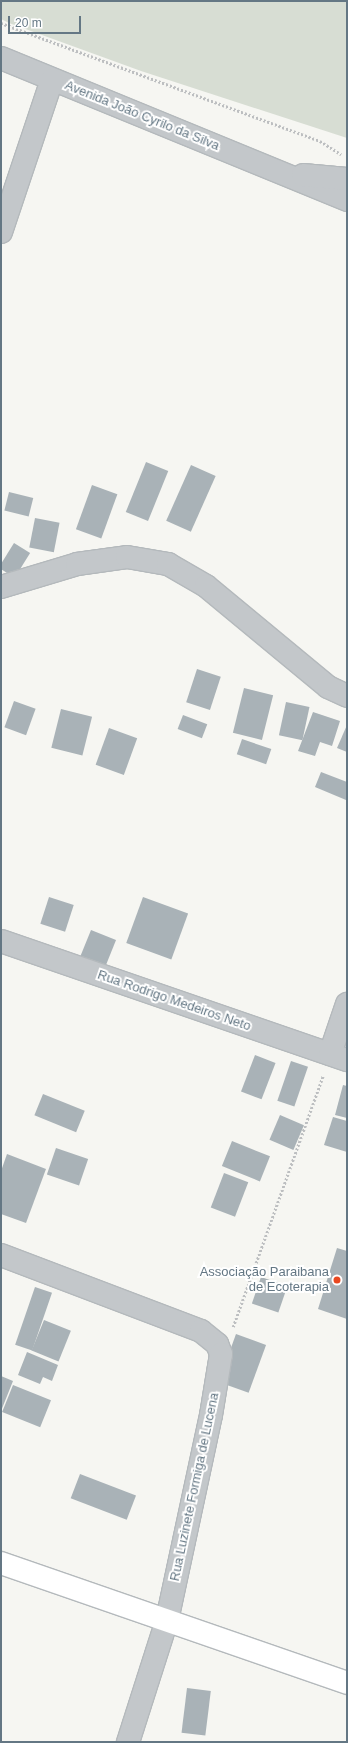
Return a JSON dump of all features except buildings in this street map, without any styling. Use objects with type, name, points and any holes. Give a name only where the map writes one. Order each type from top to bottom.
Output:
[{"type":"main road","points":[[1,1563],[347,1683]]},
{"type":"street","name":"Avenida João Cyrilo da Silva","points":[[1,58],[347,200]]},
{"type":"street","points":[[1,232],[52,80]]},
{"type":"street","name":"Avenida João Cyrilo da Silva","points":[[284,174],[347,179]]},
{"type":"street","points":[[1,587],[84,563],[127,557],[168,564],[206,586],[328,687],[347,696]]},
{"type":"street","name":"Rua Rodrigo Medeiros Neto","points":[[1,941],[338,1057]]},
{"type":"street","points":[[338,1057],[347,1004]]},
{"type":"street","points":[[1,1255],[201,1331],[217,1344],[221,1354]]},
{"type":"street","name":"Rua Luzinete Formiga de Lucena","points":[[128,1742],[167,1620],[211,1415],[221,1354]]},
{"type":"path","points":[[1,23],[320,141],[347,157]]},
{"type":"path","points":[[221,1354],[250,1287],[338,1057]]},
{"type":"shaded area","points":[[1,1],[347,1],[347,138],[141,71],[9,23],[1,19]]},
{"type":"place","name":"Associação Paraibana de Ecoterapia","points":[[337,1280]]}]
